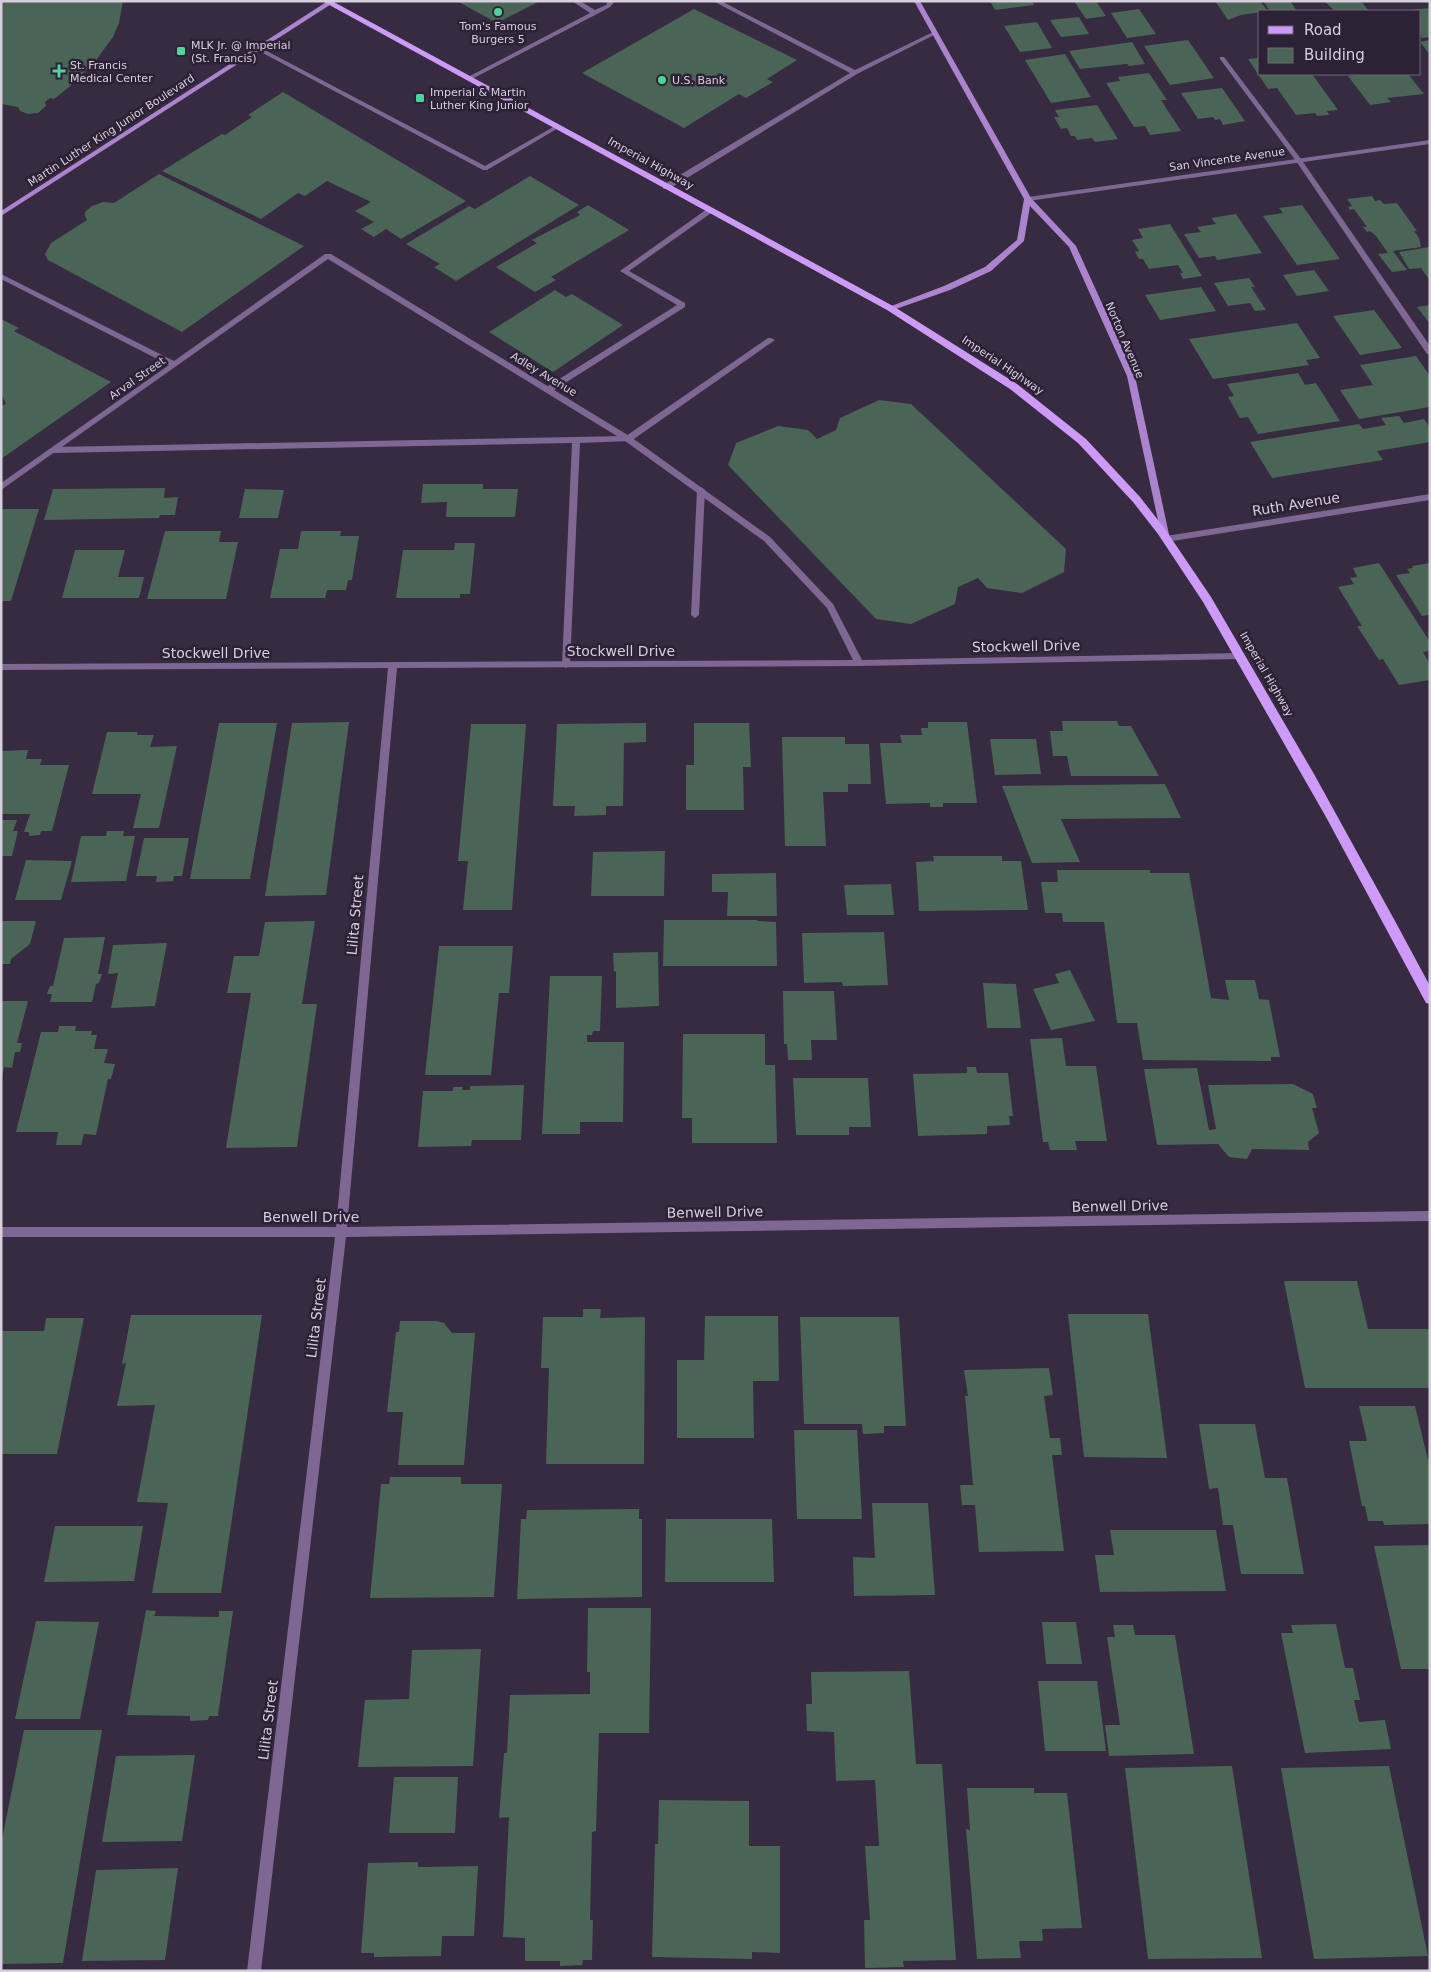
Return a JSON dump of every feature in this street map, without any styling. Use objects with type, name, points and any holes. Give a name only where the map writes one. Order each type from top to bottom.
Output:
[{"type":"main road","name":"Imperial Highway","points":[[329,2],[890,308],[1007,382],[1082,441],[1125,488],[1166,539],[1209,601],[1426,983],[1430,1000]]},
{"type":"street","points":[[574,1],[595,13]]},
{"type":"street","points":[[468,79],[608,6],[612,1]]},
{"type":"street","points":[[716,1],[855,73]]},
{"type":"street","name":"Norton Avenue","points":[[917,1],[1028,199],[1072,246],[1131,376],[1166,539]]},
{"type":"street","name":"Martin Luther King Junior Boulevard","points":[[1,214],[329,2]]},
{"type":"street","points":[[666,187],[855,73],[935,33]]},
{"type":"street","points":[[259,49],[485,169],[557,128]]},
{"type":"street","points":[[1222,58],[1299,160],[1430,352]]},
{"type":"street","name":"San Vincente Avenue","points":[[1028,199],[1430,142]]},
{"type":"street","points":[[890,308],[947,288],[988,269],[1020,240],[1028,199]]},
{"type":"street","points":[[548,390],[682,305],[624,270],[710,211]]},
{"type":"street","name":"Adley Avenue","points":[[175,365],[328,256],[628,439],[767,539],[830,606],[859,663]]},
{"type":"street","name":"Arval Street","points":[[1,276],[175,365],[1,487]]},
{"type":"street","points":[[54,450],[628,439],[771,340]]},
{"type":"street","points":[[566,665],[576,440]]},
{"type":"street","points":[[695,614],[701,490]]},
{"type":"street","name":"Ruth Avenue","points":[[1166,539],[1430,497]]},
{"type":"street","name":"Stockwell Drive","points":[[1,667],[859,663],[1241,656]]},
{"type":"street","name":"Lilita Street","points":[[254,1971],[341,1232],[392,666]]},
{"type":"street","name":"Benwell Drive","points":[[1,1232],[341,1232],[1430,1216]]},
{"type":"building","name":"St. Francis Medical Center","points":[[1,1],[123,1],[119,23],[113,37],[94,63],[54,99],[50,98],[45,102],[46,106],[38,113],[28,114],[20,111],[18,107],[1,104]]},
{"type":"building","name":"Tom's Famous Burgers 5","points":[[457,1],[540,1],[497,23]]},
{"type":"building","points":[[990,1],[1032,1],[1034,5],[995,10]]},
{"type":"building","points":[[1074,1],[1096,1],[1106,16],[1086,19]]},
{"type":"building","points":[[1215,1],[1260,1],[1267,10],[1258,10],[1258,12],[1241,15],[1228,20]]},
{"type":"building","points":[[1263,1],[1290,1],[1296,10],[1269,10]]},
{"type":"building","points":[[1324,1],[1361,1],[1368,10],[1334,10]]},
{"type":"building","points":[[1430,8],[1430,37],[1421,36],[1421,10],[1411,10]]},
{"type":"building","points":[[694,9],[797,60],[767,79],[773,82],[746,98],[739,94],[684,128],[582,73]]},
{"type":"building","points":[[1139,9],[1156,34],[1127,38],[1111,13]]},
{"type":"building","points":[[1079,17],[1089,34],[1061,37],[1050,20]]},
{"type":"building","points":[[1037,22],[1052,48],[1020,52],[1004,26]]},
{"type":"building","points":[[1188,40],[1214,78],[1170,85],[1144,46]]},
{"type":"building","points":[[1430,40],[1430,55],[1421,43]]},
{"type":"building","points":[[1132,42],[1145,64],[1080,69],[1069,51]]},
{"type":"building","points":[[1065,54],[1091,97],[1051,103],[1025,60]]},
{"type":"building","points":[[1258,58],[1258,74],[1248,59]]},
{"type":"building","points":[[1149,73],[1167,100],[1161,100],[1181,131],[1150,135],[1145,126],[1134,127],[1106,83],[1120,81],[1118,77]]},
{"type":"building","points":[[1259,75],[1313,75],[1338,110],[1327,111],[1329,115],[1317,116],[1315,113],[1296,115],[1277,88],[1268,89]]},
{"type":"building","points":[[1409,75],[1424,94],[1387,98],[1391,102],[1370,105],[1348,76]]},
{"type":"building","points":[[1222,88],[1245,121],[1223,125],[1220,119],[1215,120],[1213,117],[1198,119],[1181,93]]},
{"type":"building","points":[[283,92],[466,201],[401,239],[386,229],[374,237],[361,229],[374,222],[355,211],[371,202],[327,181],[305,196],[298,193],[261,219],[162,171],[222,134],[225,135],[252,117],[248,115]]},
{"type":"building","points":[[1097,105],[1118,139],[1095,142],[1092,138],[1077,140],[1075,136],[1071,136],[1067,128],[1061,129],[1054,117],[1059,117],[1055,110]]},
{"type":"building","points":[[159,174],[304,246],[182,332],[48,260],[45,254],[51,243],[87,220],[85,212],[92,206],[103,202],[114,203]]},
{"type":"building","points":[[530,176],[579,205],[456,281],[434,267],[440,264],[406,244],[469,206],[475,209]]},
{"type":"building","points":[[1372,196],[1375,201],[1380,200],[1384,204],[1397,203],[1417,231],[1414,231],[1419,238],[1421,247],[1393,251],[1407,270],[1392,272],[1378,254],[1388,253],[1376,236],[1370,231],[1367,232],[1363,227],[1367,227],[1354,209],[1350,210],[1348,207],[1352,206],[1347,199]]},
{"type":"building","points":[[588,205],[629,230],[551,277],[556,280],[535,292],[496,267],[537,243],[532,240],[580,215],[577,212]]},
{"type":"building","points":[[1302,205],[1340,259],[1297,265],[1263,216],[1283,213],[1279,208]]},
{"type":"building","points":[[1236,214],[1262,253],[1217,260],[1215,256],[1199,258],[1184,234],[1201,232],[1197,227],[1216,224],[1211,218]]},
{"type":"building","points":[[1170,224],[1202,276],[1183,279],[1180,273],[1183,273],[1178,265],[1149,269],[1143,259],[1139,259],[1135,252],[1139,251],[1132,240],[1143,238],[1138,229]]},
{"type":"building","points":[[1430,247],[1430,281],[1421,268],[1409,269],[1399,252]]},
{"type":"building","points":[[1314,270],[1329,291],[1297,296],[1283,275]]},
{"type":"building","points":[[1249,278],[1255,287],[1251,287],[1266,310],[1255,311],[1250,303],[1228,306],[1214,283]]},
{"type":"building","points":[[1201,287],[1216,311],[1160,320],[1145,295]]},
{"type":"building","points":[[555,290],[566,297],[572,294],[623,325],[553,372],[489,332]]},
{"type":"building","points":[[1430,305],[1430,324],[1417,307]]},
{"type":"building","points":[[1374,310],[1402,348],[1360,355],[1333,316]]},
{"type":"building","points":[[1,319],[19,328],[14,331],[111,382],[1,459],[1,406],[6,404],[1,392]]},
{"type":"building","points":[[1297,323],[1320,358],[1306,360],[1309,365],[1213,379],[1189,339]]},
{"type":"building","points":[[1416,356],[1430,376],[1430,407],[1359,419],[1340,390],[1373,385],[1360,365]]},
{"type":"building","points":[[1298,373],[1305,385],[1316,383],[1340,421],[1258,434],[1248,417],[1240,418],[1228,397],[1234,396],[1227,384]]},
{"type":"building","points":[[879,400],[911,404],[1066,549],[1064,572],[1022,593],[987,588],[978,578],[958,587],[955,604],[911,624],[876,619],[728,465],[736,443],[778,426],[808,430],[817,439],[836,430],[840,418]]},
{"type":"building","points":[[1399,416],[1404,423],[1424,419],[1430,427],[1430,442],[1377,451],[1383,460],[1272,478],[1250,442],[1359,424],[1363,429],[1386,425],[1381,418]]},
{"type":"building","points":[[423,484],[483,484],[483,489],[518,489],[515,517],[446,517],[447,502],[421,503]]},
{"type":"building","points":[[165,488],[164,498],[178,497],[175,515],[160,515],[159,518],[44,520],[53,489]]},
{"type":"building","points":[[245,489],[284,490],[278,518],[239,518]]},
{"type":"building","points":[[3,509],[39,509],[11,601],[1,601],[1,511]]},
{"type":"building","points":[[165,531],[221,531],[219,542],[238,542],[226,599],[147,599]]},
{"type":"building","points":[[301,531],[341,531],[340,536],[359,536],[352,580],[348,580],[346,590],[327,590],[325,598],[270,598],[280,549],[298,549]]},
{"type":"building","points":[[455,543],[475,543],[470,594],[460,594],[460,598],[396,598],[403,550],[454,550]]},
{"type":"building","points":[[75,550],[125,550],[118,577],[144,577],[139,598],[62,598]]},
{"type":"building","points":[[1379,563],[1430,642],[1430,651],[1423,652],[1430,664],[1430,680],[1399,685],[1383,659],[1379,660],[1357,626],[1362,626],[1338,587],[1354,584],[1350,578],[1357,577],[1353,568]]},
{"type":"building","points":[[1430,563],[1430,615],[1422,616],[1396,575],[1410,573],[1407,569],[1413,568],[1412,566]]},
{"type":"building","points":[[1062,721],[1117,721],[1119,726],[1131,726],[1159,776],[1071,776],[1067,756],[1053,756],[1050,731],[1063,731]]},
{"type":"building","points":[[349,722],[326,895],[265,896],[292,723]]},
{"type":"building","points":[[928,722],[967,722],[977,803],[943,803],[943,807],[930,807],[930,803],[886,804],[880,743],[902,743],[900,735],[922,735],[921,728],[928,728]]},
{"type":"building","points":[[219,723],[277,723],[250,879],[190,879]]},
{"type":"building","points":[[646,723],[646,742],[624,743],[623,806],[606,806],[606,815],[574,816],[575,806],[553,806],[557,724]]},
{"type":"building","points":[[694,723],[749,723],[751,767],[743,767],[744,810],[686,810],[686,765],[694,765]]},
{"type":"building","points":[[471,724],[526,724],[512,910],[463,910],[468,861],[458,861]]},
{"type":"building","points":[[107,732],[138,732],[137,735],[154,735],[150,747],[177,746],[159,828],[133,828],[141,794],[92,794]]},
{"type":"building","points":[[782,737],[845,737],[845,744],[869,744],[871,784],[848,784],[848,792],[823,792],[826,846],[785,846]]},
{"type":"building","points":[[990,739],[1036,739],[1041,774],[995,775]]},
{"type":"building","points":[[28,750],[26,759],[42,759],[40,765],[69,765],[52,831],[41,831],[40,835],[29,836],[29,832],[24,832],[30,814],[1,814],[1,751]]},
{"type":"building","points":[[1165,784],[1181,818],[1061,819],[1080,862],[1032,863],[1002,786]]},
{"type":"building","points":[[1,820],[17,820],[13,831],[18,831],[12,856],[1,856]]},
{"type":"building","points":[[107,831],[124,831],[123,836],[135,836],[126,881],[71,882],[81,836],[106,836]]},
{"type":"building","points":[[144,838],[189,838],[182,876],[174,876],[173,881],[156,882],[157,876],[136,876]]},
{"type":"building","points":[[665,851],[664,896],[591,896],[593,852]]},
{"type":"building","points":[[933,856],[1002,856],[1002,861],[1021,861],[1028,910],[919,911],[916,862],[934,861]]},
{"type":"building","points":[[26,860],[72,861],[61,900],[15,900]]},
{"type":"building","points":[[1057,870],[1150,870],[1150,873],[1189,873],[1211,998],[1229,1000],[1225,980],[1255,980],[1259,999],[1269,1000],[1280,1057],[1271,1057],[1271,1061],[1143,1060],[1137,1023],[1117,1023],[1104,922],[1063,922],[1062,913],[1045,913],[1041,882],[1058,882]]},
{"type":"building","points":[[776,873],[777,916],[727,916],[728,892],[712,892],[712,874]]},
{"type":"building","points":[[891,884],[894,915],[847,915],[844,885]]},
{"type":"building","points":[[664,920],[757,920],[776,922],[777,966],[663,966]]},
{"type":"building","points":[[1,921],[36,921],[30,944],[11,959],[10,964],[1,964]]},
{"type":"building","points":[[315,921],[302,1004],[317,1004],[297,1147],[226,1148],[251,993],[227,993],[234,956],[259,956],[265,922]]},
{"type":"building","points":[[884,932],[888,985],[843,986],[842,982],[804,983],[802,933]]},
{"type":"building","points":[[105,937],[98,974],[102,974],[99,983],[96,984],[92,1002],[50,1002],[52,994],[47,994],[50,986],[53,986],[64,938]]},
{"type":"building","points":[[167,943],[155,1006],[111,1008],[118,973],[108,974],[113,945]]},
{"type":"building","points":[[439,946],[513,946],[509,993],[499,993],[491,1075],[425,1075]]},
{"type":"building","points":[[658,952],[659,1006],[616,1008],[616,971],[614,972],[613,953]]},
{"type":"building","points":[[1070,970],[1095,1021],[1051,1030],[1033,989],[1059,983],[1055,974]]},
{"type":"building","points":[[550,976],[602,976],[600,1031],[593,1031],[592,1035],[587,1035],[587,1042],[624,1042],[623,1122],[580,1122],[580,1134],[542,1134]]},
{"type":"building","points":[[983,983],[1016,984],[1021,1028],[987,1028]]},
{"type":"building","points":[[783,991],[834,991],[837,1040],[811,1040],[812,1060],[788,1060],[787,1044],[784,1044]]},
{"type":"building","points":[[1,1001],[28,1001],[17,1043],[22,1043],[20,1052],[15,1052],[12,1068],[4,1067],[2,1076]]},
{"type":"building","points":[[59,1026],[76,1026],[75,1031],[92,1031],[91,1035],[97,1035],[94,1049],[108,1049],[104,1063],[115,1064],[111,1079],[108,1079],[96,1135],[84,1134],[81,1145],[56,1145],[58,1132],[16,1132],[41,1032],[58,1032]]},
{"type":"building","points":[[683,1034],[765,1034],[765,1065],[775,1065],[777,1143],[692,1143],[692,1118],[682,1118]]},
{"type":"building","points":[[1062,1038],[1066,1066],[1096,1066],[1107,1141],[1075,1141],[1077,1150],[1050,1150],[1048,1142],[1043,1142],[1030,1039]]},
{"type":"building","points":[[967,1067],[976,1067],[977,1073],[1008,1073],[1013,1116],[1009,1116],[1010,1125],[987,1126],[987,1134],[918,1136],[913,1074],[967,1073]]},
{"type":"building","points":[[1197,1068],[1209,1130],[1216,1129],[1208,1085],[1293,1084],[1313,1094],[1317,1108],[1312,1108],[1319,1133],[1308,1142],[1309,1150],[1252,1149],[1247,1159],[1229,1157],[1218,1144],[1157,1145],[1144,1069]]},
{"type":"building","points":[[793,1078],[868,1078],[871,1127],[849,1127],[849,1135],[796,1135]]},
{"type":"building","points":[[524,1085],[521,1140],[472,1140],[471,1146],[418,1147],[423,1091],[453,1091],[453,1087],[463,1087],[462,1090],[470,1090],[470,1086]]},
{"type":"building","points":[[1284,1281],[1357,1281],[1368,1329],[1429,1329],[1430,1388],[1305,1388]]},
{"type":"building","points":[[583,1309],[601,1309],[600,1318],[645,1317],[644,1464],[546,1464],[549,1368],[541,1368],[543,1317],[583,1317]]},
{"type":"building","points":[[1068,1314],[1148,1314],[1167,1458],[1084,1457]]},
{"type":"building","points":[[131,1315],[262,1315],[221,1593],[152,1593],[168,1503],[137,1502],[155,1405],[117,1406],[126,1363],[122,1364]]},
{"type":"building","points":[[705,1316],[778,1316],[779,1381],[753,1381],[754,1438],[677,1438],[677,1360],[704,1360]]},
{"type":"building","points":[[800,1317],[899,1317],[906,1426],[884,1426],[884,1433],[863,1434],[862,1424],[804,1424]]},
{"type":"building","points":[[46,1318],[84,1318],[57,1454],[1,1454],[1,1331],[44,1331]]},
{"type":"building","points":[[400,1321],[437,1321],[444,1323],[452,1333],[475,1333],[464,1465],[398,1465],[403,1412],[387,1412],[396,1332],[399,1332]]},
{"type":"building","points":[[1049,1368],[1053,1395],[1044,1396],[1050,1438],[1060,1438],[1062,1455],[1052,1455],[1064,1551],[979,1552],[975,1505],[962,1505],[960,1485],[973,1485],[965,1396],[968,1396],[964,1370]]},
{"type":"building","points":[[1359,1406],[1415,1406],[1428,1460],[1430,1460],[1430,1524],[1384,1525],[1383,1521],[1368,1521],[1365,1506],[1362,1506],[1349,1441],[1367,1441]]},
{"type":"building","points":[[1199,1424],[1255,1424],[1265,1478],[1287,1478],[1304,1574],[1241,1574],[1233,1525],[1223,1525],[1218,1488],[1209,1489]]},
{"type":"building","points":[[794,1430],[857,1430],[862,1519],[797,1519]]},
{"type":"building","points":[[390,1477],[461,1477],[461,1484],[502,1484],[494,1597],[370,1598],[381,1484],[389,1484]]},
{"type":"building","points":[[872,1503],[928,1503],[935,1595],[854,1596],[853,1557],[875,1558]]},
{"type":"building","points":[[639,1509],[639,1519],[642,1519],[642,1597],[517,1599],[521,1519],[526,1519],[527,1510]]},
{"type":"building","points":[[666,1519],[772,1519],[774,1582],[665,1582]]},
{"type":"building","points":[[55,1526],[143,1526],[134,1581],[44,1582]]},
{"type":"building","points":[[1110,1530],[1216,1530],[1226,1591],[1100,1592],[1095,1555],[1114,1555]]},
{"type":"building","points":[[1430,1545],[1430,1669],[1401,1669],[1374,1546]]},
{"type":"building","points":[[588,1608],[651,1608],[649,1733],[599,1733],[596,1831],[592,1832],[590,1920],[593,1920],[592,1960],[583,1960],[582,1965],[560,1966],[560,1961],[525,1961],[525,1938],[503,1937],[509,1817],[499,1818],[504,1753],[507,1753],[510,1695],[590,1694],[590,1672],[587,1672]]},
{"type":"building","points":[[146,1610],[156,1611],[154,1616],[219,1617],[219,1611],[233,1611],[218,1716],[209,1716],[208,1720],[190,1721],[190,1716],[127,1715]]},
{"type":"building","points":[[36,1621],[99,1622],[80,1719],[15,1719]]},
{"type":"building","points":[[1042,1622],[1076,1622],[1082,1664],[1046,1664]]},
{"type":"building","points":[[1336,1624],[1345,1668],[1353,1668],[1360,1700],[1354,1700],[1359,1722],[1385,1720],[1391,1749],[1305,1753],[1281,1633],[1293,1633],[1291,1625]]},
{"type":"building","points":[[1113,1625],[1133,1625],[1135,1635],[1175,1635],[1194,1754],[1109,1756],[1105,1725],[1120,1725],[1107,1637],[1115,1637]]},
{"type":"building","points":[[481,1649],[473,1766],[358,1767],[365,1700],[409,1699],[412,1650]]},
{"type":"building","points":[[909,1671],[916,1764],[942,1764],[956,1960],[903,1961],[904,1967],[865,1968],[864,1920],[870,1920],[865,1846],[879,1846],[875,1780],[836,1781],[834,1732],[807,1731],[806,1704],[812,1704],[811,1672]]},
{"type":"building","points":[[1038,1681],[1097,1681],[1106,1751],[1045,1751]]},
{"type":"building","points":[[24,1730],[102,1730],[63,1963],[1,1964],[1,1844]]},
{"type":"building","points":[[195,1755],[182,1841],[102,1842],[116,1756]]},
{"type":"building","points":[[1232,1766],[1262,1958],[1148,1959],[1125,1768]]},
{"type":"building","points":[[1389,1766],[1428,1956],[1314,1959],[1281,1768]]},
{"type":"building","points":[[394,1777],[458,1777],[455,1833],[389,1833]]},
{"type":"building","points":[[967,1788],[1034,1788],[1034,1793],[1067,1793],[1082,1928],[1042,1929],[1043,1941],[1019,1941],[1021,1958],[977,1959],[966,1829],[970,1830]]},
{"type":"building","points":[[659,1800],[749,1801],[749,1846],[780,1846],[780,1953],[752,1952],[752,1959],[652,1957],[655,1844],[658,1844]]},
{"type":"building","points":[[418,1862],[418,1867],[478,1866],[474,1936],[442,1936],[441,1956],[374,1957],[374,1953],[361,1953],[368,1863]]},
{"type":"building","points":[[178,1868],[165,1960],[82,1961],[96,1870]]},
{"type":"place","name":"Tom's Famous Burgers 5","points":[[498,12]]},
{"type":"place","name":"MLK Jr. @ Imperial (St. Francis)","points":[[181,51]]},
{"type":"place","name":"St. Francis Medical Center","points":[[59,71]]},
{"type":"place","name":"U.S. Bank","points":[[662,80]]},
{"type":"place","name":"Imperial & Martin Luther King Junior","points":[[420,98]]}]
